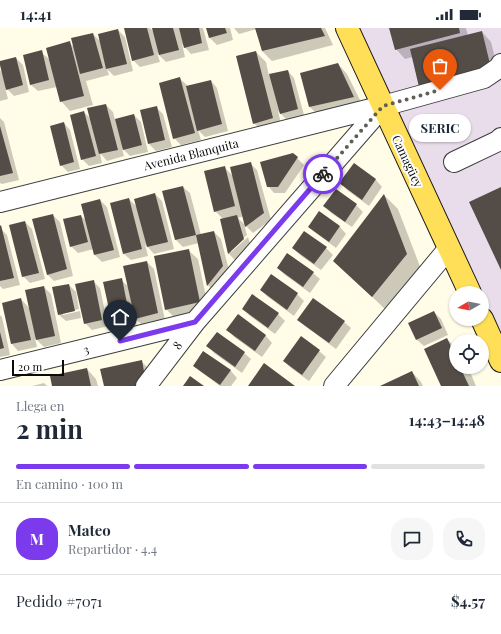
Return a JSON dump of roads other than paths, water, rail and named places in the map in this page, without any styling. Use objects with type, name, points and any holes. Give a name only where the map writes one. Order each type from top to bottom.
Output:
[{"type":"main road","name":"Camagüey","points":[[348,28],[467,286]]},
{"type":"main road","points":[[485,326],[501,361]]},
{"type":"street","name":"Avenida Blanquita","points":[[0,202],[383,106],[484,78],[501,69]]},
{"type":"street","name":"8","points":[[146,386],[195,322],[383,106]]},
{"type":"street","points":[[454,162],[501,138]]},
{"type":"street","points":[[334,386],[449,248]]},
{"type":"street","name":"3","points":[[0,370],[195,322]]},
{"type":"place","name":"SERIC","points":[[440,90]]}]
